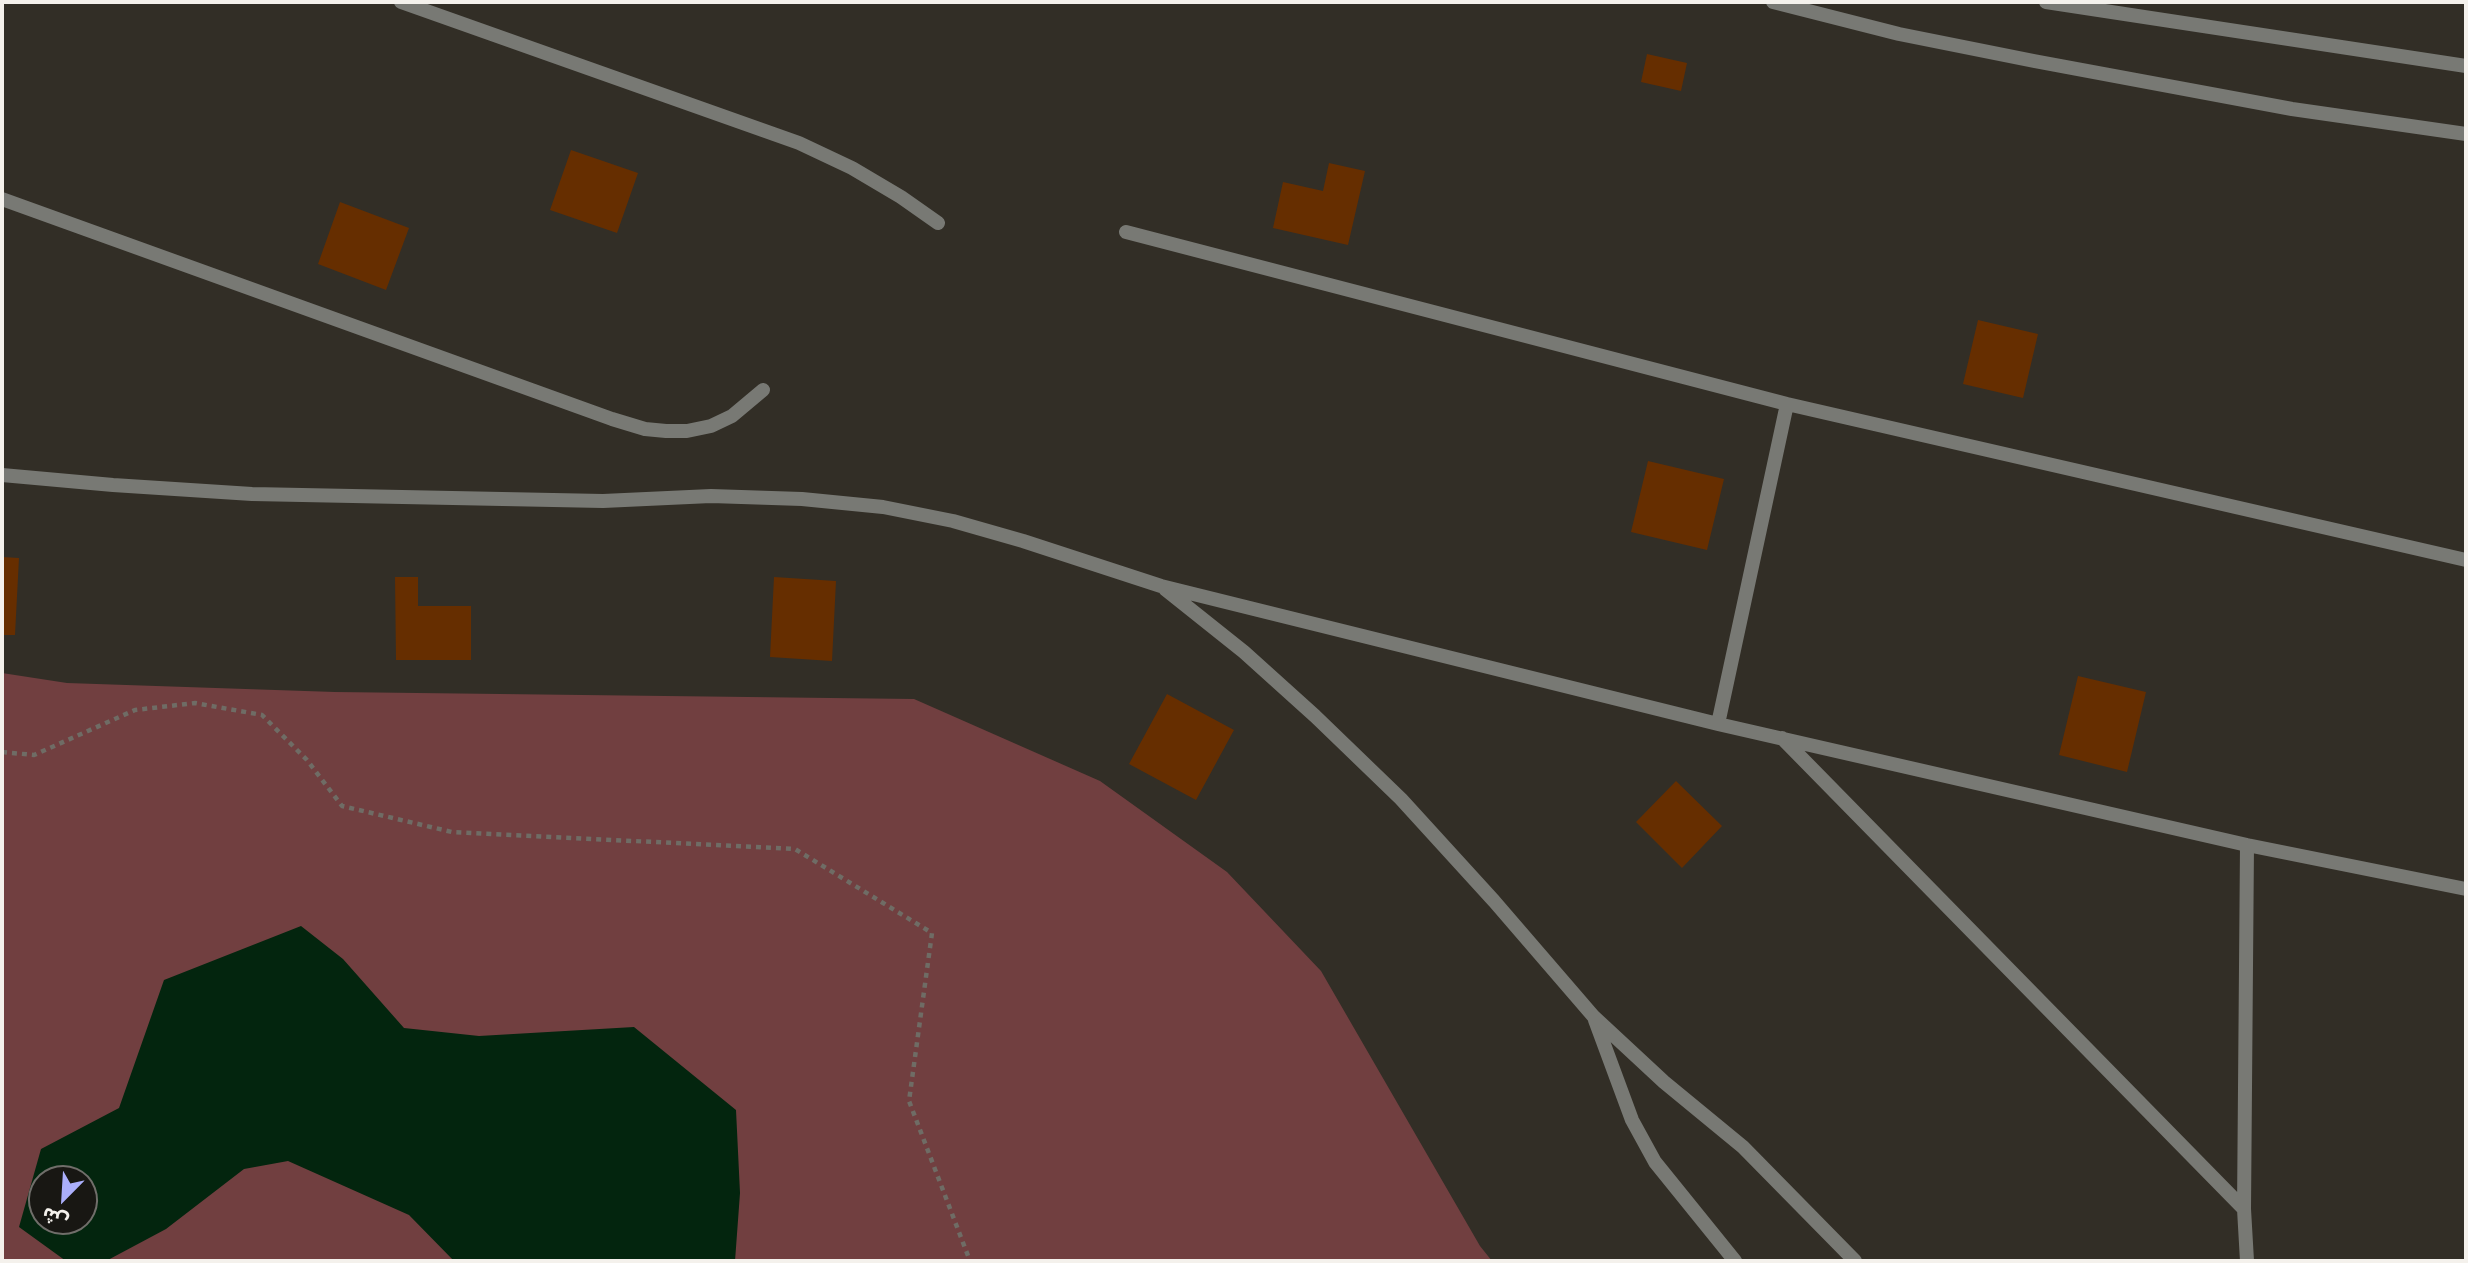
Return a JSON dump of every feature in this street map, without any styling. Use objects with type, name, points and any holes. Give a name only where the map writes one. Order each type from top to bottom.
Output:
[{"type":"street","points":[[401,2],[799,144],[852,168],[938,223]]},
{"type":"street","points":[[1773,2],[1899,34],[2034,61],[2292,109],[2466,134]]},
{"type":"street","points":[[2046,2],[2466,66]]},
{"type":"street","points":[[2,199],[645,429],[666,432],[711,426],[732,416],[763,390]]},
{"type":"street","points":[[1126,232],[1787,404],[2466,560]]},
{"type":"street","points":[[1718,724],[1787,404]]},
{"type":"street","points":[[2,475],[252,494],[603,501],[711,496],[803,499],[883,507],[953,521],[1161,586],[1718,724],[2247,845],[2466,889]]},
{"type":"street","points":[[1161,586],[1264,670],[1401,799],[1594,1017],[1664,1082],[1743,1147],[1855,1261]]},
{"type":"street","points":[[1782,737],[2244,1209]]},
{"type":"street","points":[[2247,845],[2244,1209],[2247,1261]]},
{"type":"street","points":[[1594,1017],[1632,1120],[1655,1162],[1735,1261]]},
{"type":"path","points":[[2,752],[34,755],[135,710],[195,703],[262,715],[307,760],[342,806],[452,832],[795,849],[932,933],[909,1101],[970,1261]]},
{"type":"shaded area","points":[[2,673],[67,683],[335,692],[914,699],[1100,781],[1227,872],[1321,971],[1480,1246],[1492,1261],[2,1261]]},
{"type":"shaded area","points":[[301,926],[343,959],[404,1028],[479,1036],[634,1027],[736,1110],[740,1193],[735,1261],[454,1261],[409,1215],[288,1161],[244,1169],[166,1229],[106,1261],[66,1261],[30,1235],[98,1235],[98,1165],[36,1165],[41,1149],[119,1108],[164,980]]},
{"type":"shaded area","points":[[28,1195],[28,1234],[19,1227]]},
{"type":"building","points":[[1647,54],[1687,63],[1681,91],[1641,82]]},
{"type":"building","points":[[571,150],[638,173],[617,233],[550,210]]},
{"type":"building","points":[[1329,163],[1365,171],[1348,245],[1273,228],[1283,182],[1323,191]]},
{"type":"building","points":[[340,202],[409,228],[386,290],[318,264]]},
{"type":"building","points":[[1978,320],[2038,334],[2023,398],[1963,384]]},
{"type":"building","points":[[1648,461],[1724,479],[1707,550],[1631,532]]},
{"type":"building","points":[[2,557],[19,558],[15,635],[2,635]]},
{"type":"building","points":[[395,577],[418,577],[418,606],[471,606],[471,660],[396,660]]},
{"type":"building","points":[[774,577],[836,581],[832,661],[770,657]]},
{"type":"building","points":[[2078,676],[2146,692],[2127,772],[2059,755]]},
{"type":"building","points":[[1167,694],[1234,730],[1196,800],[1129,764]]},
{"type":"building","points":[[1676,781],[1722,826],[1682,868],[1636,822]]}]
